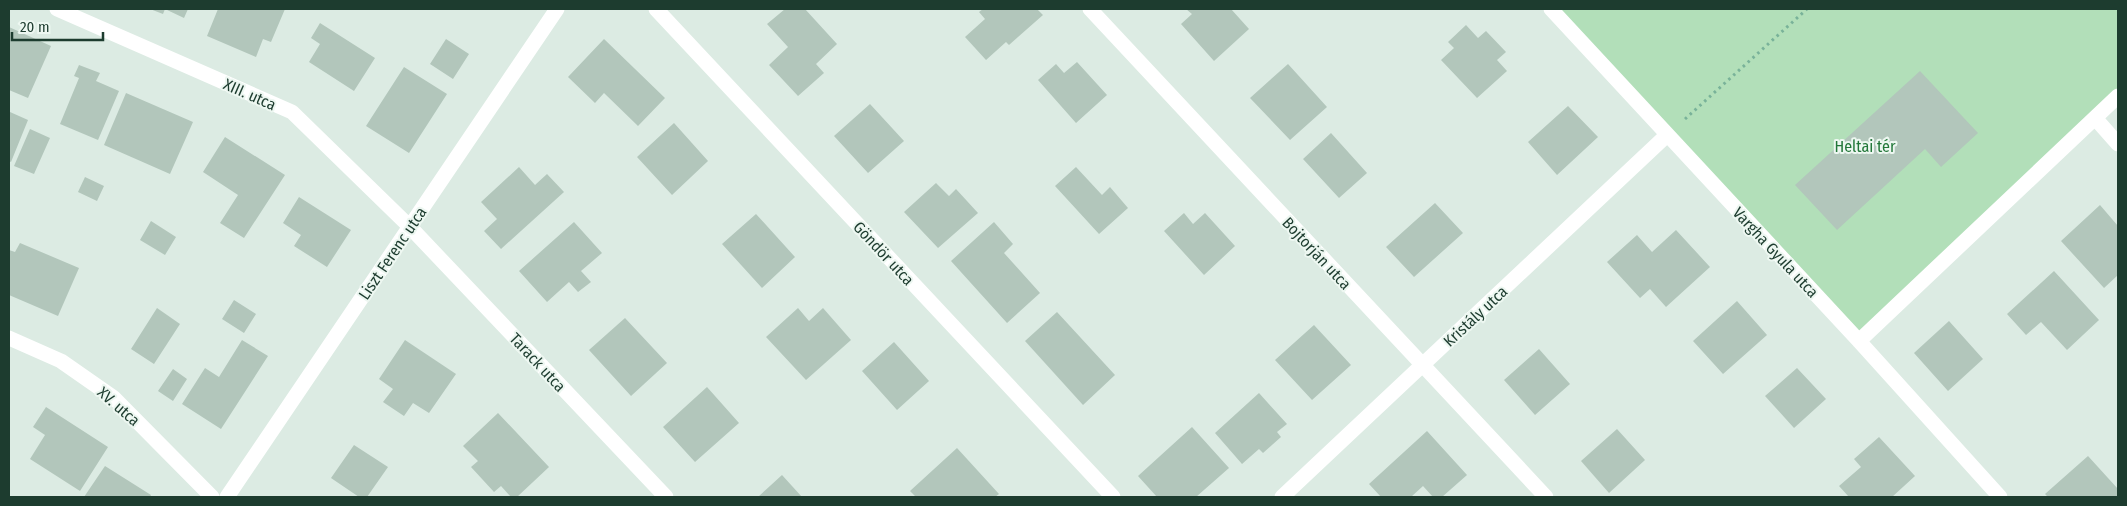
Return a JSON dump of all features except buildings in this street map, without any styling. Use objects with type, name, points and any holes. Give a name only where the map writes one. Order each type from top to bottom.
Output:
[{"type":"street","name":"XIII. utca","points":[[57,9],[292,112],[410,227]]},
{"type":"street","name":"Liszt Ferenc utca","points":[[227,497],[557,9]]},
{"type":"street","name":"Göndör utca","points":[[656,9],[1113,497]]},
{"type":"street","name":"Bojtorján utca","points":[[1090,9],[1546,497]]},
{"type":"street","name":"Vargha Gyula utca","points":[[1551,9],[2000,497]]},
{"type":"street","points":[[1859,342],[2118,96]]},
{"type":"street","points":[[2095,118],[2118,144]]},
{"type":"street","name":"Kristály utca","points":[[1282,497],[1667,134]]},
{"type":"street","name":"Tarack utca","points":[[410,227],[666,497]]},
{"type":"street","name":"XV. utca","points":[[9,338],[61,361],[114,398],[212,497]]},
{"type":"path","points":[[1667,134],[1807,9]]},
{"type":"green space","name":"Heltai tér","points":[[1551,9],[2118,9],[2118,96],[1859,341]]}]
